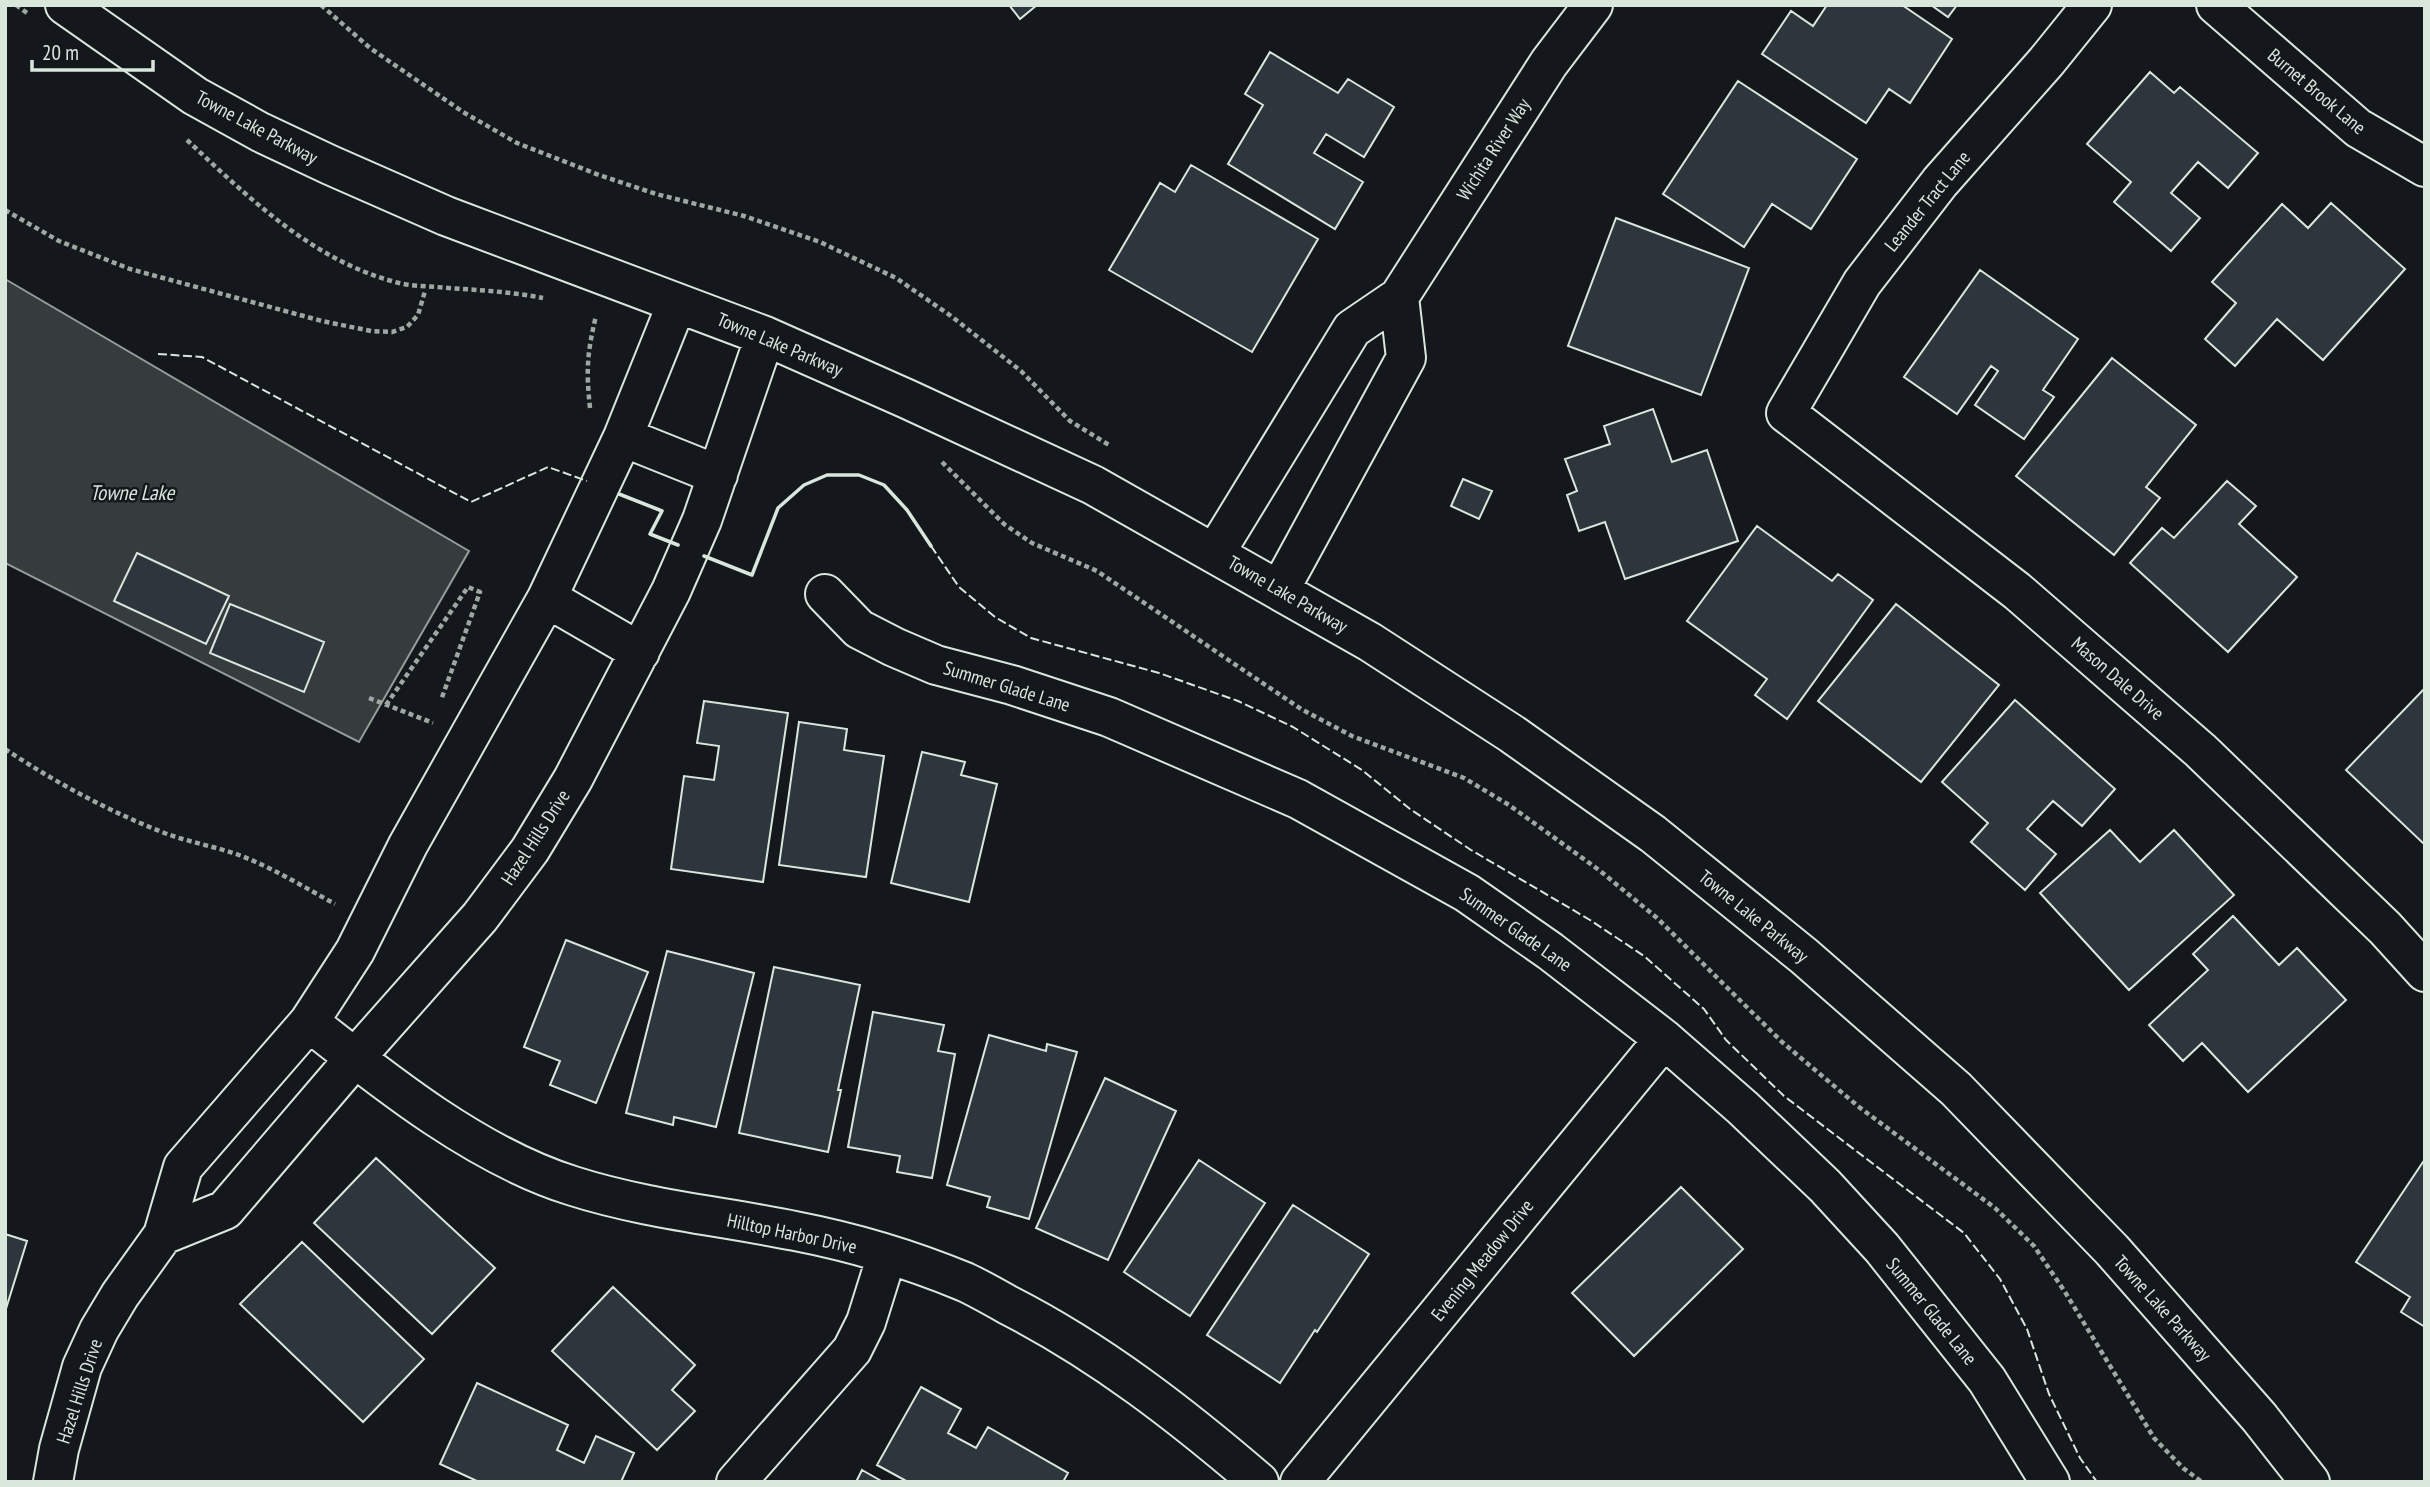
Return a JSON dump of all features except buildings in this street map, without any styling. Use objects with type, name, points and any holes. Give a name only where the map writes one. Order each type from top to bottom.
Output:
[{"type":"street","name":"Towne Lake Parkway","points":[[65,5],[195,96],[260,132],[330,165],[446,216],[765,336],[1093,485],[1370,642],[1512,734],[1653,834],[1804,956],[1956,1089],[2112,1250],[2250,1407],[2310,1482]]},
{"type":"street","name":"Wichita River Way","points":[[1215,553],[1352,329],[1399,297],[1549,62],[1593,5]]},
{"type":"street","name":"Leander Tract Lane","points":[[1786,413],[1862,283],[1940,181],[2046,62],[2092,5]]},
{"type":"street","name":"Burnet Brook Lane","points":[[2216,5],[2358,128],[2425,167]]},
{"type":"street","points":[[1280,589],[1406,358],[1399,297]]},
{"type":"street","name":"Hazel Hills Drive","points":[[53,1482],[59,1449],[82,1367],[106,1318],[163,1235],[183,1167],[309,1022],[355,951],[408,845],[547,598],[623,437],[677,303]]},
{"type":"street","name":"Hazel Hills Drive","points":[[163,1235],[225,1210],[480,917],[530,850],[573,779],[690,550],[765,336]]},
{"type":"street","name":"Mason Dale Drive","points":[[1786,413],[2017,591],[2190,741],[2385,928],[2425,972]]},
{"type":"street","points":[[623,437],[718,475]]},
{"type":"street","name":"Summer Glade Lane","points":[[825,594],[859,629],[894,647],[936,665],[1012,685],[1109,717],[1298,799],[1467,893],[1572,967],[1664,1039],[1743,1108],[1825,1186],[1882,1248],[1987,1380],[2050,1482]]},
{"type":"street","points":[[547,598],[640,652]]},
{"type":"street","name":"Hilltop Harbor Drive","points":[[309,1022],[355,1058],[462,1133],[519,1164],[572,1186],[629,1201],[798,1231],[887,1255],[966,1283],[1051,1327],[1121,1373],[1204,1435],[1259,1482]]},
{"type":"street","name":"Evening Meadow Drive","points":[[1300,1482],[1664,1039]]},
{"type":"street","points":[[736,1482],[852,1350],[874,1300],[887,1255]]},
{"type":"path","points":[[321,5],[370,48],[463,112],[517,143],[599,176],[645,191],[744,216],[820,242],[896,278],[951,316],[1021,371],[1069,421],[1112,447]]},
{"type":"path","points":[[177,132],[259,207],[321,251],[367,273],[401,284],[523,294],[548,299]]},
{"type":"path","points":[[5,210],[60,241],[130,269],[322,321],[371,331],[392,332],[407,327],[418,315],[425,291]]},
{"type":"path","points":[[584,311],[596,316]]},
{"type":"path","points":[[934,454],[1004,524],[1032,543],[1097,571],[1301,709],[1352,736],[1464,778],[1509,805],[1599,870],[1657,918],[1782,1042],[1859,1107],[1995,1208],[2034,1246],[2066,1292],[2154,1438],[2183,1468],[2202,1482]]},
{"type":"path","points":[[386,705],[468,587],[480,592],[437,710]]},
{"type":"path","points":[[369,698],[432,723]]},
{"type":"path","points":[[5,749],[95,803],[164,834],[237,854],[270,868],[341,907]]},
{"type":"water","name":"Towne Lake","points":[[5,279],[469,551],[359,742],[5,563]]},
{"type":"fence","points":[[158,354],[202,357],[471,502],[548,467],[587,481]]},
{"type":"fence","points":[[931,546],[959,587],[995,617],[1031,638],[1159,673],[1238,701],[1293,727],[1362,770],[1410,809],[1471,850],[1590,920],[1644,956],[1704,1009],[1726,1040],[1784,1096],[1964,1233],[2000,1279],[2027,1329],[2049,1394],[2080,1458],[2097,1482]]},
{"type":"wall","points":[[704,556],[752,575],[778,508],[804,485],[827,475],[859,475],[884,485],[907,510],[931,546]]},
{"type":"wall","points":[[619,494],[662,511],[650,534],[678,545]]}]
